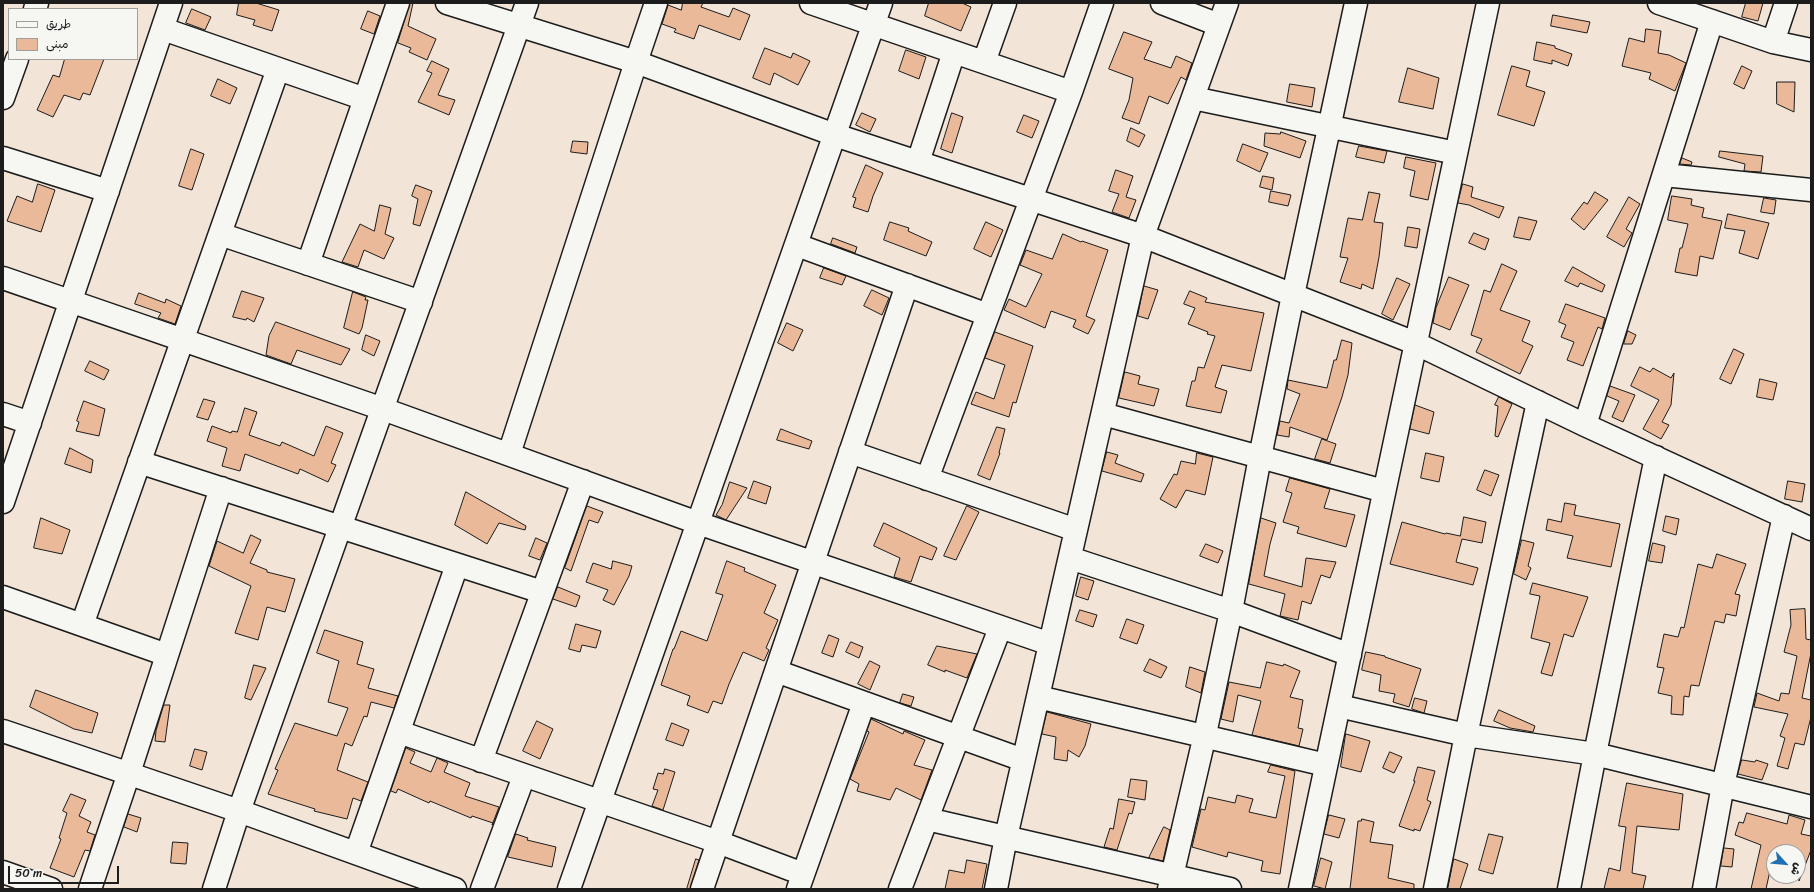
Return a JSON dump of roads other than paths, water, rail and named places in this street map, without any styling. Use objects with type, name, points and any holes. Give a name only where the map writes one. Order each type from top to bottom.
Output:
[{"type":"street","points":[[3,502],[171,3]]},
{"type":"street","points":[[308,264],[398,3]]},
{"type":"street","points":[[447,3],[518,27],[636,62],[835,135],[1143,236],[1415,343],[1585,425],[1811,529]]},
{"type":"street","points":[[214,889],[239,811],[527,3]]},
{"type":"street","points":[[509,454],[656,3]]},
{"type":"street","points":[[811,3],[1071,92]]},
{"type":"street","points":[[569,889],[881,3]]},
{"type":"street","points":[[984,62],[1005,3]]},
{"type":"street","points":[[927,479],[1071,92],[1102,3]]},
{"type":"street","points":[[1162,3],[1220,25]]},
{"type":"street","points":[[996,889],[1023,760],[1143,236],[1227,3]]},
{"type":"street","points":[[1170,883],[1205,736],[1293,295],[1356,3]]},
{"type":"street","points":[[1300,889],[1488,3]]},
{"type":"street","points":[[1659,3],[1773,42],[1811,50]]},
{"type":"street","points":[[1773,42],[1786,3]]},
{"type":"street","points":[[1585,425],[1712,21]]},
{"type":"street","points":[[163,29],[365,99]]},
{"type":"street","points":[[918,162],[954,52]]},
{"type":"street","points":[[3,98],[17,60]]},
{"type":"street","points":[[82,625],[278,69]]},
{"type":"street","points":[[1193,98],[1456,154]]},
{"type":"street","points":[[3,158],[108,192]]},
{"type":"street","points":[[1664,175],[1811,190]]},
{"type":"street","points":[[220,234],[421,302]]},
{"type":"street","points":[[797,245],[988,315]]},
{"type":"street","points":[[3,278],[383,409],[698,523],[1050,644]]},
{"type":"street","points":[[702,889],[907,286]]},
{"type":"street","points":[[1435,889],[1466,735],[1538,402]]},
{"type":"street","points":[[3,414],[30,422]]},
{"type":"street","points":[[1103,414],[1384,491]]},
{"type":"street","points":[[850,452],[1076,530]]},
{"type":"street","points":[[1569,889],[1656,457]]},
{"type":"street","points":[[139,462],[542,592]]},
{"type":"street","points":[[480,761],[583,481]]},
{"type":"street","points":[[90,889],[221,488]]},
{"type":"street","points":[[1704,889],[1723,785],[1784,516]]},
{"type":"street","points":[[1070,558],[1231,611],[1350,655]]},
{"type":"street","points":[[356,853],[457,565]]},
{"type":"street","points":[[3,597],[167,655]]},
{"type":"street","points":[[900,889],[1000,628]]},
{"type":"street","points":[[776,672],[1023,760]]},
{"type":"street","points":[[1038,697],[1326,765]]},
{"type":"street","points":[[399,732],[718,842],[800,882],[864,703]]},
{"type":"street","points":[[1339,706],[1466,735],[1595,754],[1811,807]]},
{"type":"street","points":[[3,731],[239,811],[449,888]]},
{"type":"street","points":[[482,889],[524,776]]},
{"type":"street","points":[[926,819],[1006,837],[1170,883],[1230,889]]},
{"type":"street","points":[[3,872],[51,889]]}]
